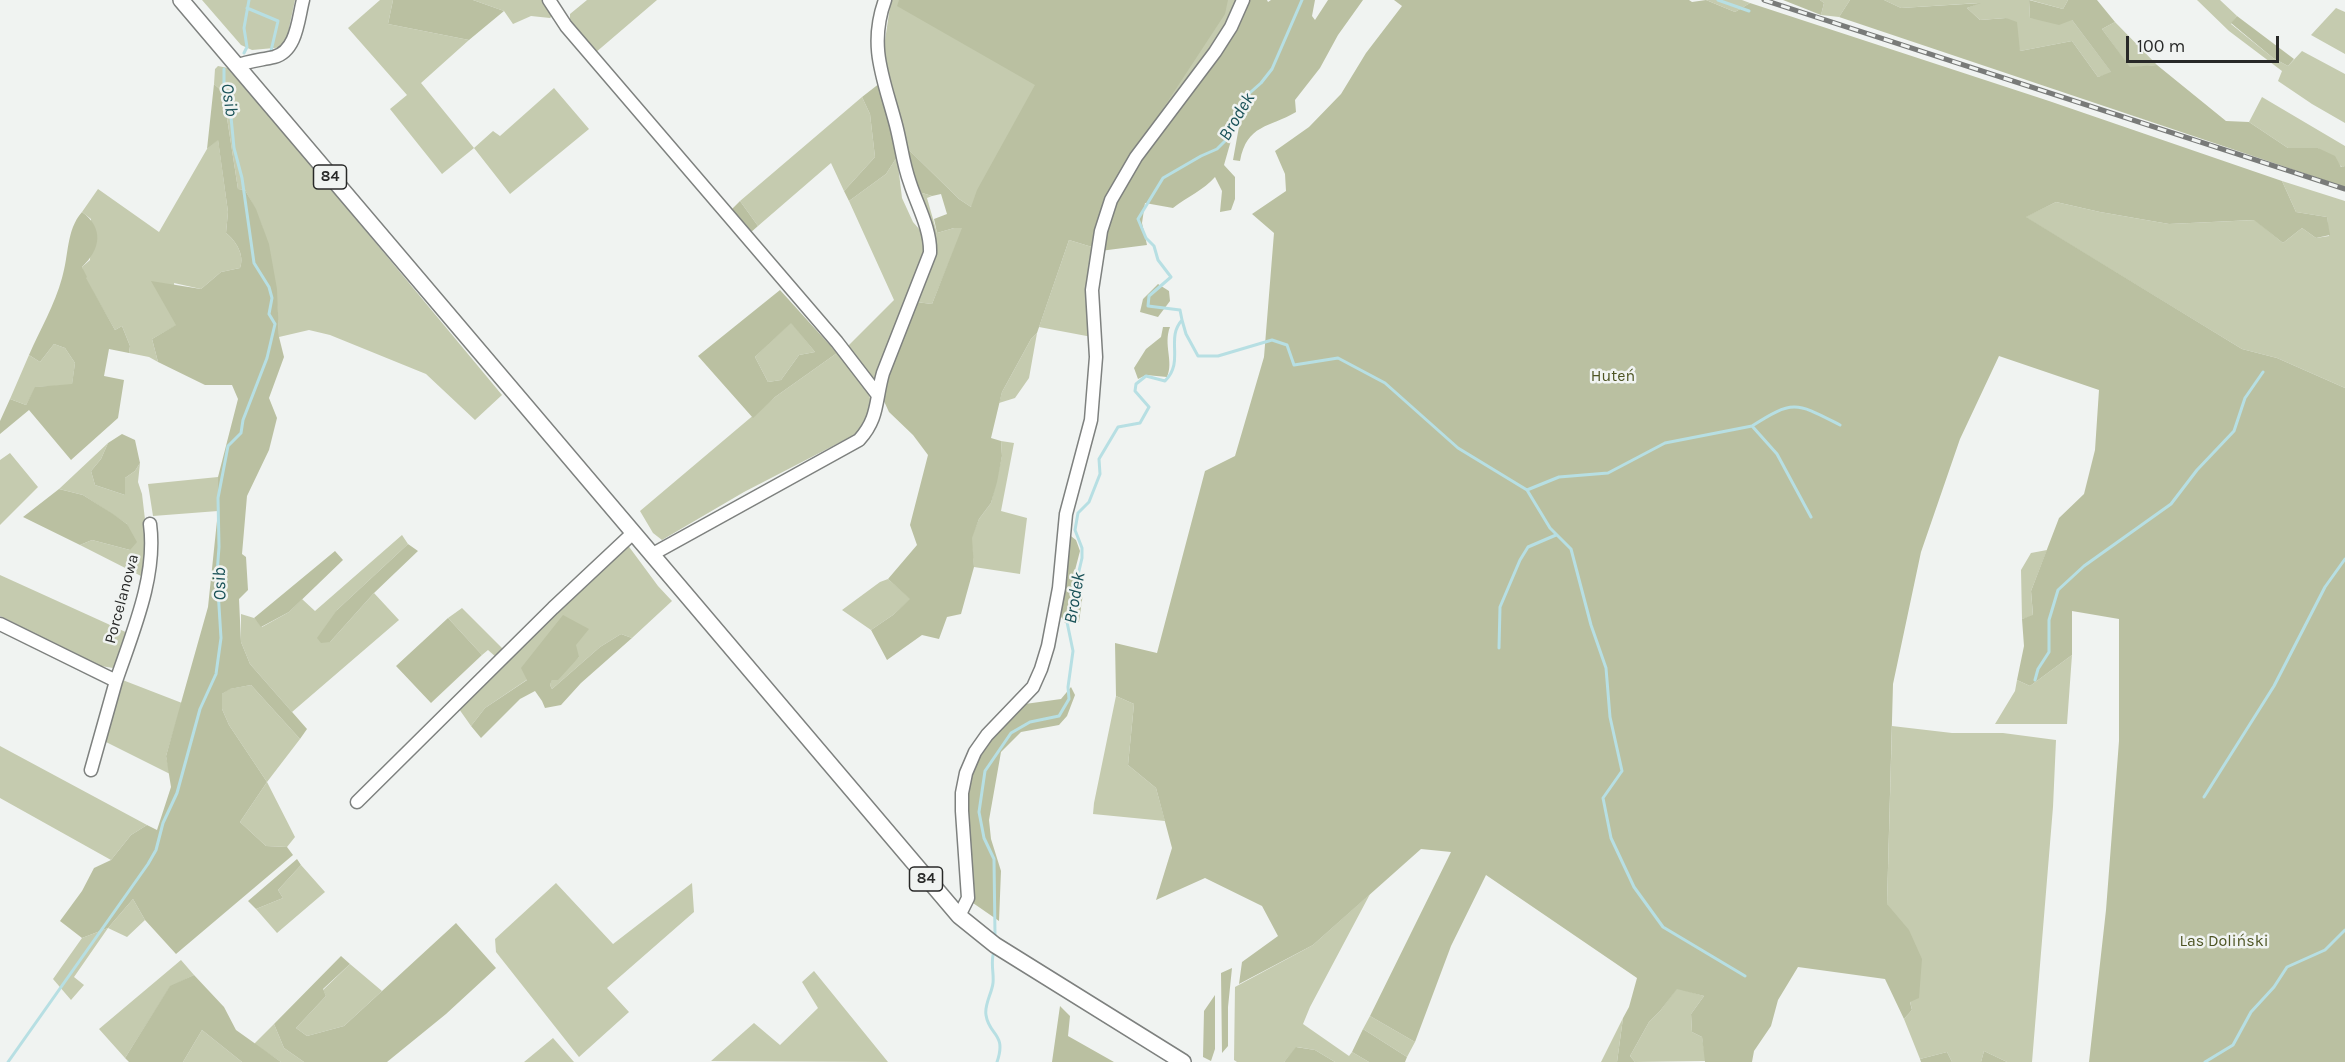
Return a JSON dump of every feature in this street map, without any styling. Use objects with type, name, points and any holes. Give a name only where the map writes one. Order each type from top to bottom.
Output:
[{"type":"main road","name":"84","points":[[181,0],[959,916],[974,930],[1002,949],[1183,1062]]},
{"type":"street","points":[[236,66],[277,56],[289,48],[303,0]]},
{"type":"street","points":[[549,0],[566,26],[837,342],[877,394]]},
{"type":"street","points":[[651,555],[750,498],[859,440],[870,427],[876,412],[877,394],[891,349],[930,252],[931,241],[909,181],[876,46],[877,30],[885,0]]},
{"type":"street","points":[[959,916],[968,898],[962,811],[962,793],[966,773],[975,752],[987,735],[1033,687],[1041,669],[1050,634],[1062,571],[1066,513],[1091,420],[1096,357],[1092,290],[1101,231],[1111,200],[1136,157],[1215,52],[1231,27],[1243,0]]},
{"type":"street","name":"Porcelanowa","points":[[91,770],[116,681],[139,613],[153,546],[150,524]]},
{"type":"street","points":[[357,802],[553,608],[633,533]]},
{"type":"street","points":[[0,624],[116,681]]},
{"type":"green space","points":[[202,0],[295,0],[285,47],[252,50],[241,45]]},
{"type":"green space","points":[[380,0],[393,0],[388,24],[469,40],[421,83],[474,148],[442,174],[390,109],[407,95],[348,28]]},
{"type":"green space","points":[[393,0],[473,0],[504,11],[469,40],[388,24]]},
{"type":"green space","points":[[473,0],[543,0],[553,15],[550,18],[531,16],[513,24],[504,11]]},
{"type":"green space","points":[[587,0],[657,0],[595,53],[570,24],[570,14]]},
{"type":"green space","points":[[891,0],[1239,0],[1231,27],[1145,137],[1086,111],[971,207],[959,199],[907,148],[883,54]]},
{"type":"green space","points":[[899,0],[1228,0],[1225,14],[1109,191],[1092,247],[1069,240],[1037,333],[1031,339],[1002,392],[991,438],[1001,441],[1002,456],[991,503],[979,519],[972,538],[974,567],[961,614],[947,617],[939,639],[922,635],[887,660],[871,630],[893,615],[910,599],[888,579],[917,545],[910,525],[928,455],[913,435],[889,412],[883,399],[892,366],[916,302],[932,304],[962,228],[937,233],[934,219],[947,214],[941,194],[932,196],[919,192],[907,148],[959,199],[971,207],[977,190],[1035,85],[897,6]]},
{"type":"green space","points":[[1245,0],[1267,0],[1268,2],[1271,0],[1315,0],[1312,16],[1315,20],[1328,0],[1363,0],[1338,35],[1320,68],[1295,100],[1296,112],[1254,133],[1243,149],[1240,161],[1233,160],[1242,110],[1232,116],[1232,137],[1224,165],[1235,177],[1235,199],[1231,210],[1220,212],[1222,191],[1215,177],[1201,190],[1173,208],[1145,203],[1142,223],[1147,245],[1100,251],[1110,211],[1127,178]]},
{"type":"green space","name":"Huteń","points":[[1394,0],[1689,0],[1692,2],[1706,0],[1735,12],[1750,3],[2049,101],[2282,181],[2296,212],[2327,217],[2330,235],[2316,238],[2302,228],[2283,243],[2254,220],[2169,224],[2056,202],[2026,217],[2242,349],[2277,358],[2345,388],[2345,1062],[2089,1062],[2106,910],[2119,741],[2119,619],[2072,611],[2072,655],[2030,686],[2017,680],[2024,646],[2022,619],[2033,615],[2031,591],[2059,518],[2084,494],[2095,450],[2099,390],[1999,356],[1960,439],[1921,552],[1893,684],[1887,904],[1909,930],[1922,959],[1919,998],[1910,1002],[1912,1010],[1904,1019],[1885,979],[1798,967],[1778,1000],[1771,1026],[1754,1051],[1752,1062],[1705,1062],[1702,1037],[1692,1032],[1691,1014],[1704,996],[1677,989],[1649,1022],[1630,1056],[1635,1062],[1617,1062],[1623,1018],[1629,1007],[1637,978],[1486,875],[1451,946],[1415,1042],[1370,1016],[1451,852],[1421,849],[1313,945],[1239,984],[1242,962],[1278,936],[1262,906],[1205,878],[1156,900],[1172,848],[1156,788],[1128,765],[1134,704],[1116,696],[1115,643],[1157,653],[1205,471],[1235,456],[1264,357],[1274,233],[1252,214],[1286,191],[1285,174],[1275,151],[1309,127],[1341,94],[1366,53],[1402,6]]},
{"type":"green space","points":[[1706,0],[1742,0],[1750,3],[1735,12]]},
{"type":"green space","points":[[1783,0],[1820,0],[1824,3],[1821,15]]},
{"type":"green space","points":[[1820,0],[1850,0],[1839,17],[1821,15],[1824,3]]},
{"type":"green space","points":[[1850,0],[1884,0],[1901,8],[1981,3],[1967,8],[1980,20],[2006,18],[2017,22],[2020,51],[2072,41],[2098,77],[2111,72],[2072,20],[2059,25],[2030,18],[2029,0],[2063,9],[2068,0],[2097,0],[2115,22],[2102,29],[2130,67],[2157,65],[2226,121],[2249,122],[2288,148],[2318,148],[2335,156],[2341,167],[2345,166],[2345,187],[1839,17]]},
{"type":"green space","points":[[1884,0],[2029,0],[2030,18],[2072,20],[2112,73],[2098,77],[2072,41],[2020,51],[2006,18],[1980,20],[1967,8],[1979,3],[1901,8]]},
{"type":"green space","points":[[2030,0],[2068,0],[2063,9]]},
{"type":"green space","points":[[2197,0],[2220,0],[2237,16],[2231,24],[2273,58],[2288,66],[2302,51],[2345,74],[2345,123],[2278,81],[2282,71],[2229,31]]},
{"type":"green space","points":[[2336,8],[2345,12],[2345,54],[2311,35]]},
{"type":"green space","points":[[2237,16],[2294,59],[2288,66],[2273,58],[2231,23]]},
{"type":"green space","points":[[2115,22],[2157,65],[2130,68],[2102,29]]},
{"type":"green space","points":[[218,66],[228,68],[263,107],[502,395],[475,420],[426,374],[330,335],[309,330],[279,337],[277,299],[267,243],[245,190],[238,189],[223,92],[214,84],[215,69]]},
{"type":"green space","points":[[880,83],[897,157],[886,174],[849,201],[844,191],[875,157],[870,114],[862,97]]},
{"type":"green space","points":[[214,84],[223,92],[238,189],[245,190],[256,209],[269,244],[277,289],[279,337],[284,357],[269,398],[277,418],[269,450],[247,496],[242,554],[246,557],[248,590],[239,599],[241,642],[250,664],[307,729],[300,739],[251,685],[230,689],[222,694],[222,709],[229,725],[267,782],[240,822],[266,846],[287,847],[293,855],[176,954],[145,920],[133,899],[108,928],[82,938],[60,921],[82,891],[94,868],[111,860],[131,835],[147,825],[157,830],[171,787],[166,756],[208,607],[218,511],[218,477],[238,399],[232,385],[205,385],[158,362],[152,339],[176,325],[151,281],[201,289],[221,272],[240,268],[239,249],[226,233],[228,212],[218,140],[207,149]]},
{"type":"green space","points":[[554,88],[589,129],[510,194],[474,148],[493,131],[500,136]]},
{"type":"green space","points":[[862,97],[870,114],[875,157],[844,191],[831,163],[758,226],[740,201]]},
{"type":"green space","points":[[2262,97],[2345,146],[2345,166],[2342,167],[2318,148],[2288,148],[2249,122]]},
{"type":"green space","points":[[218,139],[228,212],[226,233],[239,249],[240,268],[221,272],[201,289],[174,283],[177,325],[152,339],[158,362],[149,357],[129,353],[130,346],[122,326],[115,330],[85,278],[82,267],[90,260],[91,219],[82,212],[98,189],[159,232],[207,149]]},
{"type":"green space","points":[[897,157],[902,198],[913,222],[926,237],[927,247],[875,378],[870,377],[848,346],[894,300],[849,201],[886,174]]},
{"type":"green space","points":[[2282,181],[2345,201],[2345,388],[2277,358],[2242,349],[2025,217],[2056,202],[2169,224],[2255,220],[2283,243],[2302,228],[2316,238],[2329,236],[2327,217],[2296,212]]},
{"type":"green space","points":[[919,192],[932,196],[927,198],[937,233],[963,228],[932,304],[916,302],[936,242]]},
{"type":"green space","points":[[740,201],[758,226],[750,233],[731,210]]},
{"type":"green space","points":[[82,212],[94,225],[97,239],[93,253],[82,267],[115,330],[122,326],[130,346],[129,353],[109,349],[104,376],[124,380],[118,418],[71,460],[29,410],[0,434],[0,421],[10,399],[26,405],[35,387],[72,384],[75,363],[65,348],[54,344],[40,362],[29,355],[59,288],[70,235]]},
{"type":"green space","points":[[1069,240],[1092,247],[1089,275],[1092,337],[1039,327]]},
{"type":"green space","points":[[1158,284],[1169,291],[1170,301],[1158,317],[1140,312],[1143,299]]},
{"type":"green space","points":[[780,290],[837,353],[775,397],[753,418],[698,356]],"holes":[[[791,323],[815,352],[799,355],[781,380],[768,382],[755,357]]]},
{"type":"green space","points":[[791,322],[815,352],[799,355],[781,380],[768,382],[755,357]]},
{"type":"green space","points":[[1163,327],[1170,327],[1167,377],[1146,375],[1138,379],[1134,368],[1146,349],[1161,337]]},
{"type":"green space","points":[[1037,333],[1029,378],[1015,398],[999,403],[1002,392],[1031,339]]},
{"type":"green space","points":[[54,344],[65,348],[75,363],[72,385],[36,387],[26,405],[10,399],[29,355],[40,362]]},
{"type":"green space","points":[[837,353],[862,381],[870,400],[870,410],[866,421],[858,433],[744,492],[662,540],[653,533],[640,511],[775,397]]},
{"type":"green space","points":[[122,434],[135,440],[140,463],[135,471],[125,478],[125,495],[95,485],[91,471],[101,459],[108,443]]},
{"type":"green space","points":[[1001,441],[1014,443],[1001,511],[1027,518],[1020,574],[974,567],[971,538],[979,519],[991,503],[1002,456]]},
{"type":"green space","points":[[108,443],[101,459],[91,471],[95,485],[125,495],[125,478],[135,471],[140,463],[138,482],[142,494],[148,545],[143,577],[80,545],[92,540],[130,550],[127,524],[83,495],[59,489]]},
{"type":"green space","points":[[10,453],[38,487],[0,525],[0,460]]},
{"type":"green space","points":[[218,477],[218,511],[153,516],[148,484]]},
{"type":"green space","points":[[59,489],[83,495],[113,514],[127,524],[137,542],[130,550],[92,540],[80,545],[23,517]]},
{"type":"green space","points":[[1067,533],[1076,540],[1080,551],[1074,574],[1083,593],[1079,622],[1065,623],[1058,612]]},
{"type":"green space","points":[[402,535],[408,544],[337,610],[330,642],[374,593],[399,620],[292,712],[250,664],[241,642],[241,614],[254,618],[262,627],[289,612],[302,599],[315,611]]},
{"type":"green space","points":[[408,544],[418,551],[374,593],[330,642],[321,643],[317,638],[337,610]]},
{"type":"green space","points":[[627,544],[672,601],[632,638],[621,634],[600,647],[552,689],[550,685],[552,679],[579,657],[528,679],[485,708],[471,726],[459,709],[563,604]]},
{"type":"green space","points":[[2047,550],[2031,591],[2033,616],[2022,619],[2021,570],[2031,553]]},
{"type":"green space","points":[[335,551],[343,560],[289,612],[261,627],[254,618]]},
{"type":"green space","points":[[0,575],[130,634],[119,662],[113,668],[101,666],[0,616]]},
{"type":"green space","points":[[888,579],[911,599],[871,630],[842,610],[880,582]]},
{"type":"green space","points":[[462,608],[505,651],[497,658],[488,650],[482,655],[448,618]]},
{"type":"green space","points":[[563,615],[589,629],[576,645],[579,657],[558,680],[552,680],[550,685],[552,689],[600,647],[621,634],[632,638],[581,683],[561,705],[545,708],[535,691],[520,699],[481,738],[471,726],[485,708],[527,680],[521,668]]},
{"type":"green space","points":[[448,618],[482,655],[431,703],[396,666]]},
{"type":"green space","points":[[2072,655],[2067,724],[1995,724],[2015,691],[2017,680],[2030,686]]},
{"type":"green space","points":[[120,679],[182,703],[166,756],[170,774],[104,741]]},
{"type":"green space","points":[[251,685],[300,739],[267,782],[229,725],[222,709],[222,694],[229,689]]},
{"type":"green space","points":[[1071,687],[1075,695],[1067,716],[1059,725],[1021,732],[1001,752],[989,820],[991,839],[1001,871],[999,921],[973,903],[966,829],[967,779],[988,738],[1025,704],[1061,699]]},
{"type":"green space","points":[[1116,696],[1134,704],[1128,765],[1156,788],[1165,821],[1093,814]]},
{"type":"green space","points":[[1892,726],[1952,733],[2003,733],[2056,740],[2053,807],[2032,1062],[2007,1062],[1984,1051],[1981,1062],[1952,1062],[1947,1052],[1920,1059],[1904,1019],[1912,1010],[1887,904]]},
{"type":"green space","points":[[0,746],[147,825],[131,835],[111,860],[0,798]]},
{"type":"green space","points":[[267,782],[295,837],[287,847],[266,846],[240,822]]},
{"type":"green space","points":[[297,859],[301,865],[278,890],[283,898],[256,909],[248,901]]},
{"type":"green space","points":[[301,865],[325,892],[277,933],[256,909],[283,898],[278,890]]},
{"type":"green space","points":[[556,883],[613,944],[692,883],[694,912],[607,988],[629,1012],[579,1057],[496,952],[495,939]]},
{"type":"green space","points":[[1370,894],[1303,1024],[1349,1056],[1352,1052],[1369,1062],[1335,1062],[1315,1050],[1297,1047],[1284,1062],[1237,1062],[1234,1060],[1235,987],[1313,945]]},
{"type":"green space","points":[[133,899],[145,920],[127,937],[108,928]]},
{"type":"green space","points":[[456,923],[496,968],[446,1014],[387,1062],[304,1062],[284,1048],[274,1024],[341,956],[350,964],[323,989],[326,996],[296,1028],[307,1036],[344,1026]]},
{"type":"green space","points":[[108,928],[74,977],[84,985],[71,1000],[53,979],[82,938]]},
{"type":"green space","points":[[181,960],[194,975],[170,987],[125,1058],[99,1029]]},
{"type":"green space","points":[[350,964],[382,991],[344,1026],[307,1036],[296,1028],[326,996],[323,990]]},
{"type":"green space","points":[[1232,968],[1228,1007],[1228,1046],[1222,1053],[1221,973]]},
{"type":"green space","points":[[814,971],[888,1062],[711,1061],[754,1023],[780,1045],[818,1008],[802,982]]},
{"type":"green space","points":[[194,975],[224,1007],[236,1030],[281,1062],[242,1062],[202,1030],[183,1062],[129,1062],[125,1058],[170,986]]},
{"type":"green space","points":[[1677,988],[1704,996],[1691,1014],[1692,1032],[1702,1037],[1706,1061],[1635,1062],[1630,1056],[1649,1022]]},
{"type":"green space","points":[[1215,995],[1215,1049],[1211,1061],[1203,1057],[1204,1011]]},
{"type":"green space","points":[[1060,1006],[1070,1016],[1068,1036],[1114,1062],[1052,1062]]},
{"type":"green space","points":[[1370,1016],[1415,1042],[1407,1057],[1363,1029]]},
{"type":"green space","points":[[1623,1018],[1617,1062],[1601,1062]]},
{"type":"green space","points":[[274,1024],[284,1048],[304,1062],[281,1062],[254,1044]]},
{"type":"green space","points":[[1363,1029],[1407,1057],[1405,1062],[1369,1062],[1352,1052]]},
{"type":"green space","points":[[202,1030],[242,1062],[183,1062]]},
{"type":"green space","points":[[553,1038],[574,1062],[524,1062]]},
{"type":"green space","points":[[1296,1047],[1315,1050],[1335,1062],[1284,1062]]},
{"type":"green space","points":[[1984,1051],[2007,1062],[1981,1062]]},
{"type":"green space","points":[[1947,1052],[1952,1062],[1921,1062],[1920,1059]]},
{"type":"waterway","name":"Osib","points":[[244,53],[247,47],[244,28],[249,0]]},
{"type":"waterway","name":"Brodek","points":[[995,935],[994,859],[984,838],[979,812],[985,771],[1011,733],[1030,722],[1059,716],[1069,699],[1068,687],[1073,651],[1067,622],[1082,558],[1082,548],[1075,530],[1078,513],[1089,502],[1100,474],[1099,459],[1118,427],[1140,423],[1149,407],[1135,391],[1136,384],[1146,376],[1165,381],[1174,366],[1175,335],[1182,320],[1180,310],[1148,306],[1149,296],[1171,277],[1158,260],[1154,246],[1146,238],[1138,219],[1163,178],[1217,149],[1226,140],[1230,126],[1244,98],[1261,83],[1272,69],[1302,0]]},
{"type":"waterway","points":[[1718,0],[1749,11]]},
{"type":"waterway","points":[[247,8],[278,21],[271,51]]},
{"type":"waterway","name":"Osib","points":[[8,1062],[156,850],[163,823],[177,793],[200,709],[216,674],[221,638],[217,574],[218,498],[228,446],[241,433],[243,420],[267,358],[275,324],[269,314],[272,298],[269,287],[254,263],[242,178],[234,148],[224,69]]},
{"type":"waterway","points":[[1182,320],[1186,334],[1198,356],[1218,356],[1272,340],[1287,345],[1294,365],[1338,358],[1385,383],[1458,448],[1527,490],[1550,528],[1571,549],[1591,625],[1606,668],[1610,717],[1622,771],[1603,798],[1611,838],[1634,887],[1663,927],[1745,976]]},
{"type":"waterway","points":[[2035,680],[2038,669],[2049,652],[2049,620],[2058,590],[2084,566],[2171,504],[2197,470],[2234,431],[2245,398],[2263,372]]},
{"type":"waterway","points":[[1752,426],[1777,411],[1796,407],[1814,412],[1840,425]]},
{"type":"waterway","points":[[1527,490],[1559,477],[1608,473],[1665,443],[1752,426],[1777,454],[1811,517]]},
{"type":"waterway","points":[[1499,648],[1500,607],[1520,560],[1528,547],[1556,535]]},
{"type":"waterway","points":[[2204,797],[2274,686],[2325,587],[2345,559]]},
{"type":"waterway","points":[[2205,1062],[2233,1045],[2251,1012],[2274,987],[2287,967],[2325,950],[2345,930]]},
{"type":"waterway","name":"Brodek","points":[[993,955],[993,983],[986,1011],[990,1027],[999,1040],[1000,1053],[997,1062]]},
{"type":"railway","points":[[1764,0],[2345,189]]},
{"type":"park label","name":"Las Doliński","points":[[2224,941]]}]
